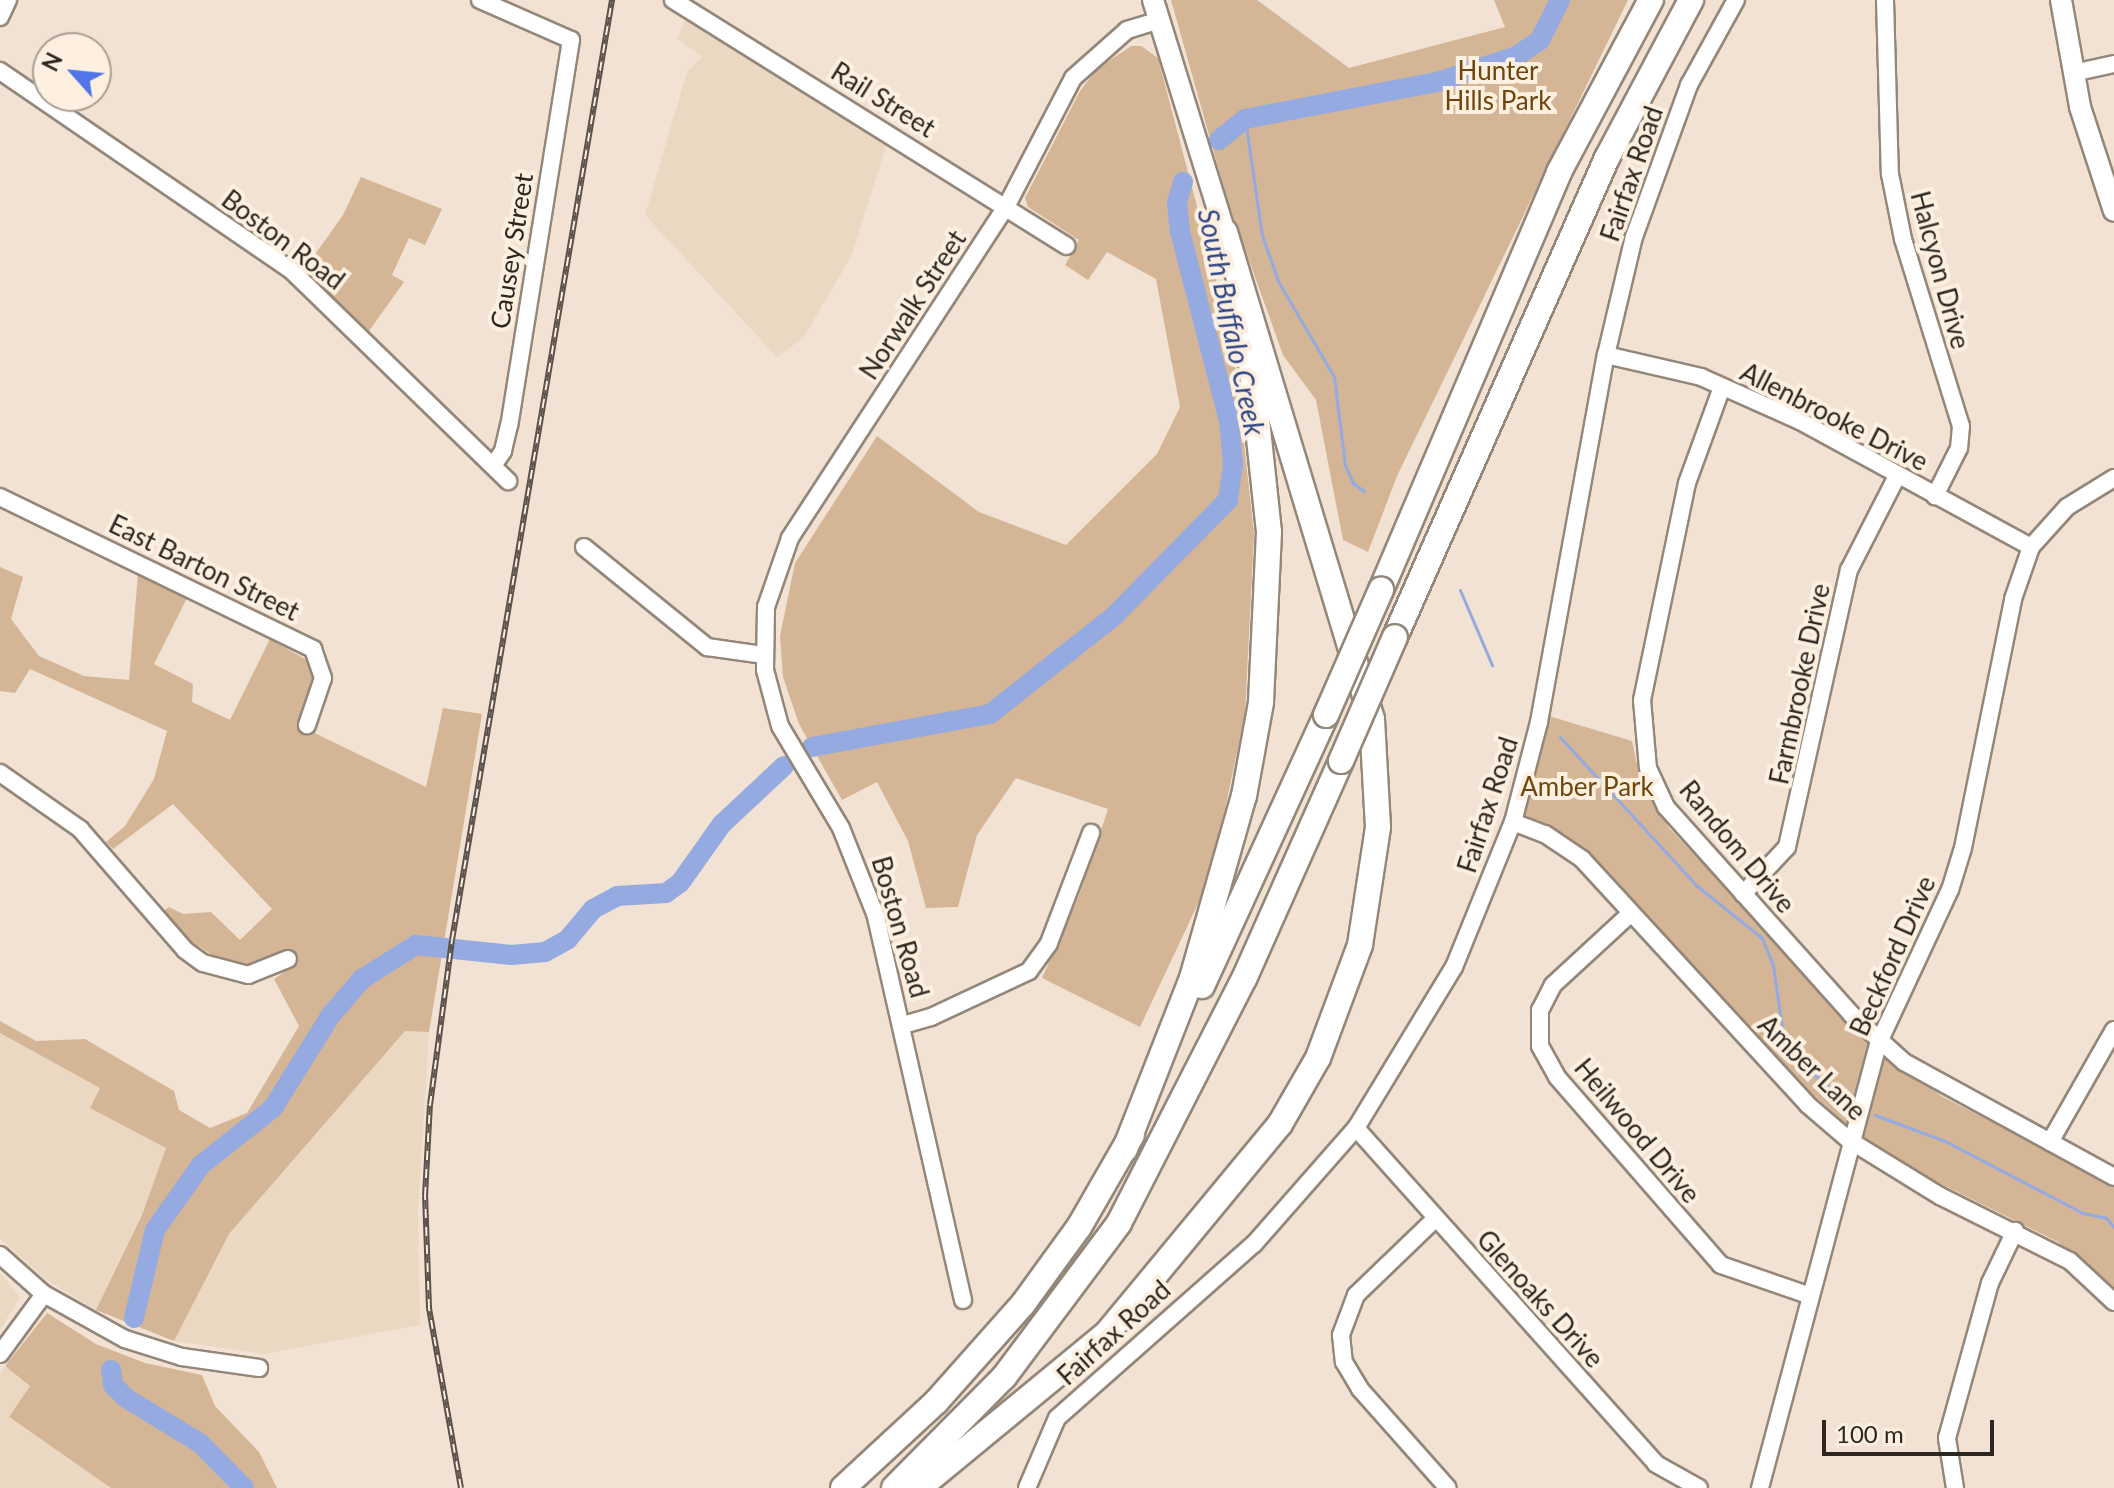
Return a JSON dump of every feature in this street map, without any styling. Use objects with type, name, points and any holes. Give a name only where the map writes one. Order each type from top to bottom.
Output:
[{"type":"highway","points":[[843,1488],[936,1402],[1023,1304],[1079,1227],[1125,1149],[1326,715],[1565,158],[1651,0]]},
{"type":"highway","points":[[894,1488],[931,1456],[1046,1326],[1132,1201],[1244,979],[1607,158],[1691,0]]},
{"type":"highway","points":[[1125,1149],[1192,978],[1244,796],[1261,702],[1269,532],[1259,411],[1225,232]]},
{"type":"highway","points":[[919,1488],[1108,1332],[1280,1124],[1318,1058],[1360,945],[1378,827],[1372,719],[1225,232]]},
{"type":"main road","points":[[2061,0],[2073,73],[2114,211]]},
{"type":"main road","points":[[1156,10],[1225,232]]},
{"type":"street","points":[[0,17],[8,0]]},
{"type":"street","name":"Causey Street","points":[[480,0],[571,40],[509,425],[503,451],[493,466]]},
{"type":"street","name":"Rail Street","points":[[673,0],[1007,205],[1066,246]]},
{"type":"street","name":"Fairfax Road","points":[[1027,1488],[1057,1418],[1254,1244],[1356,1128],[1406,1052],[1454,967],[1513,822],[1547,685],[1606,355],[1655,170],[1689,85],[1736,0]]},
{"type":"street","name":"Halcyon Drive","points":[[1885,0],[1890,174],[1903,239],[1961,426],[1959,448],[1935,496]]},
{"type":"street","name":"Norwalk Street","points":[[764,655],[766,607],[790,538],[1007,205],[1073,78],[1127,30],[1156,10]]},
{"type":"street","points":[[2073,73],[2114,64]]},
{"type":"street","name":"Boston Road","points":[[0,71],[291,270],[508,481]]},
{"type":"street","name":"Allenbrooke Drive","points":[[1606,355],[1722,387],[1800,421],[2031,547]]},
{"type":"street","name":"Random Drive","points":[[1722,387],[1687,483],[1642,700],[1642,735],[1648,768],[1666,807],[1879,1042],[1947,1088],[2114,1177]]},
{"type":"street","name":"Farmbrooke Drive","points":[[1743,894],[1787,847],[1849,570],[1897,476]]},
{"type":"street","name":"Beckford Drive","points":[[1760,1488],[1849,1140],[1879,1042],[1940,914],[1963,848],[2013,599],[2031,547],[2067,507],[2114,478]]},
{"type":"street","name":"East Barton Street","points":[[0,497],[313,649],[323,678],[307,725]]},
{"type":"street","points":[[584,547],[707,647],[764,655]]},
{"type":"street","name":"Boston Road","points":[[764,655],[780,726],[862,872],[903,1025],[963,1300]]},
{"type":"street","points":[[0,773],[80,829],[185,950],[203,963],[248,975],[288,959]]},
{"type":"street","name":"Amber Lane","points":[[1513,822],[1545,834],[1582,859],[1808,1105],[1849,1140],[1906,1178],[2070,1261],[2114,1302]]},
{"type":"street","points":[[903,1025],[931,1017],[1029,971],[1049,943],[1091,833]]},
{"type":"street","name":"Heilwood Drive","points":[[1630,914],[1553,985],[1540,1010],[1540,1046],[1557,1077],[1721,1265],[1808,1295]]},
{"type":"street","points":[[2050,1142],[2114,1030]]},
{"type":"street","name":"Glenoaks Drive","points":[[1356,1128],[1656,1464],[1699,1488]]},
{"type":"street","points":[[1436,1218],[1356,1295],[1341,1335],[1344,1362],[1360,1389],[1448,1488]]},
{"type":"street","points":[[1955,1488],[1947,1438],[1990,1283],[2015,1231]]},
{"type":"street","points":[[0,1255],[44,1294],[125,1339],[182,1357],[259,1368]]},
{"type":"street","points":[[0,1354],[44,1294]]},
{"type":"shaded area","points":[[687,19],[886,146],[851,257],[803,338],[777,357],[645,215],[687,72],[702,57],[677,38]]},
{"type":"shaded area","points":[[405,1031],[429,1032],[418,1209],[420,1325],[264,1354],[174,1341],[229,1234]]},
{"type":"shaded area","points":[[0,1033],[101,1088],[91,1108],[166,1148],[142,1215],[96,1310],[48,1281],[0,1239]]},
{"type":"shaded area","points":[[0,1273],[20,1297],[0,1330]]},
{"type":"shaded area","points":[[5,1366],[30,1386],[9,1418],[111,1488],[0,1488],[0,1374]]},
{"type":"green space","name":"Hunter Hills Park","points":[[1171,0],[1257,0],[1349,68],[1505,27],[1494,0],[1628,0],[1397,476],[1368,552],[1343,540],[1316,400],[1283,355],[1227,199]]},
{"type":"green space","points":[[1131,46],[1141,46],[1158,58],[1213,267],[1234,353],[1254,534],[1245,714],[1211,876],[1140,1027],[1042,978],[1080,893],[1108,809],[1016,778],[977,835],[958,907],[926,908],[908,841],[877,782],[842,800],[799,724],[783,677],[780,636],[795,563],[877,436],[979,512],[1066,545],[1157,454],[1180,407],[1156,279],[1107,252],[1088,280],[1065,265],[1079,240],[1028,207],[1025,198],[1080,91],[1097,69]]},
{"type":"green space","points":[[361,177],[442,209],[425,245],[409,238],[392,275],[404,282],[369,331],[304,270],[343,215]]},
{"type":"green space","points":[[0,567],[23,577],[11,619],[39,656],[84,676],[129,680],[138,574],[187,598],[154,664],[193,684],[192,702],[230,720],[270,639],[312,663],[315,672],[298,725],[426,787],[443,708],[482,714],[429,1032],[405,1031],[229,1234],[174,1341],[96,1310],[142,1215],[166,1148],[90,1108],[100,1088],[0,1033],[0,1021],[36,1041],[85,1039],[174,1091],[179,1110],[210,1128],[247,1113],[299,1026],[274,979],[298,963],[286,950],[251,965],[218,959],[185,937],[162,912],[169,907],[183,914],[211,912],[240,940],[272,909],[173,804],[113,849],[106,842],[125,826],[154,779],[167,731],[30,669],[15,693],[0,691]]},
{"type":"green space","name":"Amber Park","points":[[1549,716],[1632,741],[1639,774],[1669,828],[1892,1062],[1943,1097],[2114,1184],[2114,1292],[2058,1242],[1917,1172],[1862,1138],[1800,1083],[1599,869],[1547,826],[1521,813]]},
{"type":"green space","points":[[47,1313],[96,1344],[145,1363],[202,1375],[215,1406],[259,1452],[277,1488],[111,1488],[9,1417],[30,1386],[5,1366]]},
{"type":"waterway","name":"South Buffalo Creek","points":[[1219,140],[1245,119],[1437,82],[1517,56],[1540,40],[1560,0]]},
{"type":"waterway","points":[[1245,119],[1262,235],[1278,281],[1334,377],[1345,465],[1353,483],[1364,491]]},
{"type":"waterway","name":"South Buffalo Creek","points":[[812,747],[990,714],[1114,616],[1228,500],[1233,465],[1229,421],[1180,232],[1177,203],[1183,182]]},
{"type":"waterway","points":[[1460,590],[1492,665]]},
{"type":"waterway","points":[[1560,737],[1696,885],[1762,938],[1773,965],[1784,1041],[1797,1060],[1837,1094]]},
{"type":"waterway","name":"South Buffalo Creek","points":[[134,1318],[155,1230],[201,1165],[273,1108],[331,1015],[362,979],[416,945],[511,955],[545,952],[568,939],[593,909],[617,896],[666,893],[680,883],[722,824],[784,766]]},
{"type":"waterway","points":[[1875,1115],[1945,1141],[2083,1213],[2106,1218],[2114,1227]]},
{"type":"waterway","name":"South Buffalo Creek","points":[[111,1370],[113,1385],[126,1398],[200,1443],[244,1488]]},
{"type":"railway","points":[[461,1488],[429,1308],[425,1196],[430,1105],[452,940],[612,0]]}]
